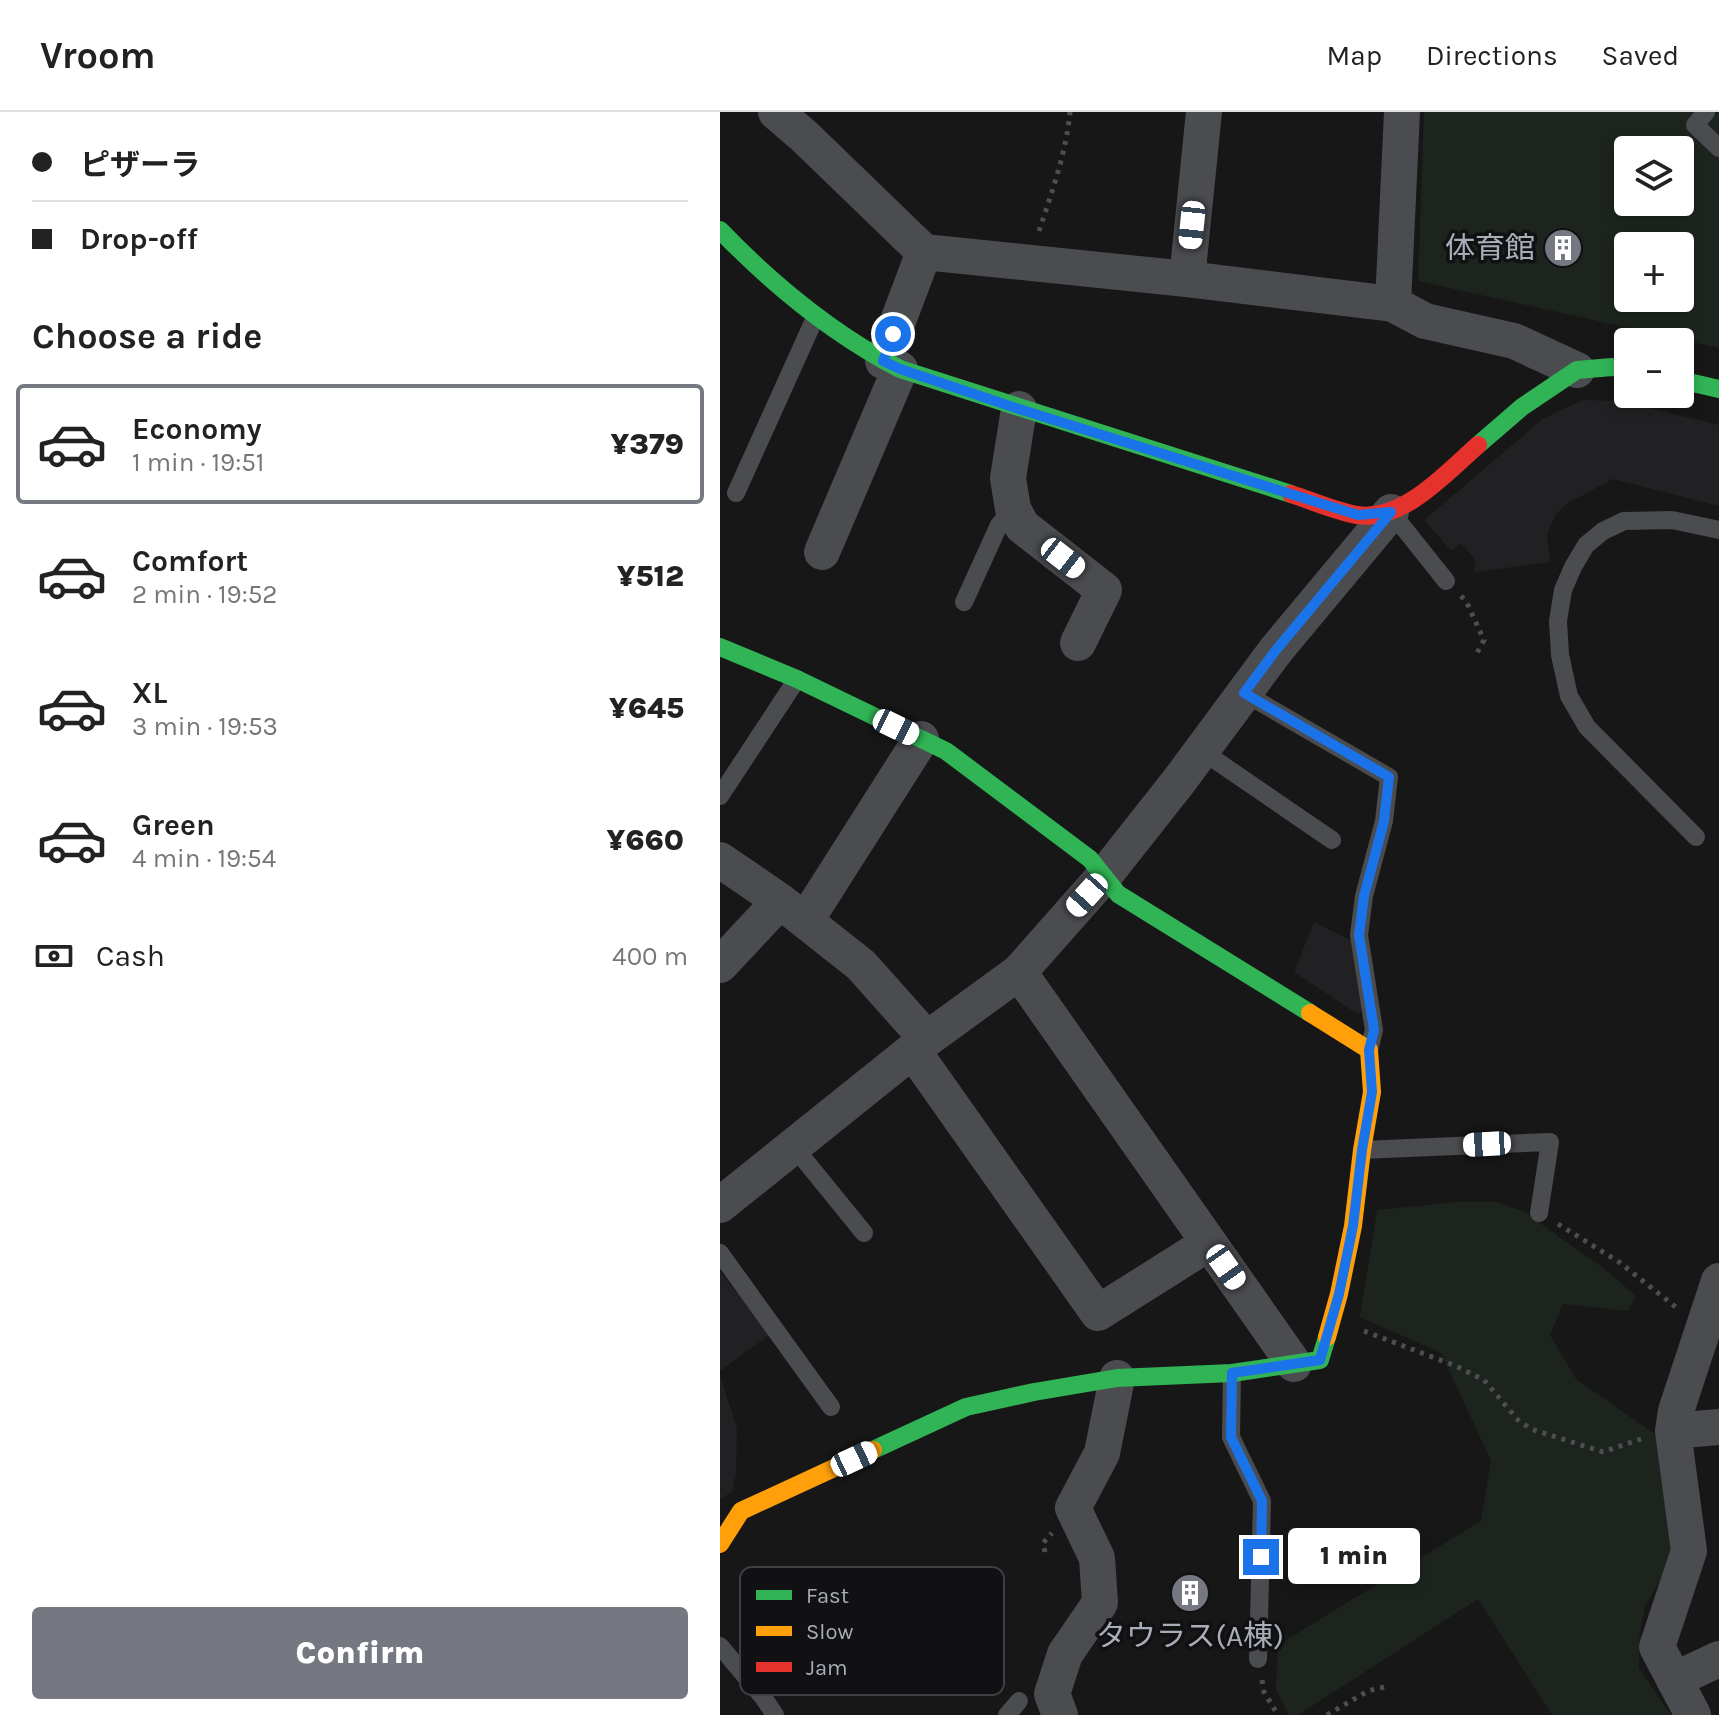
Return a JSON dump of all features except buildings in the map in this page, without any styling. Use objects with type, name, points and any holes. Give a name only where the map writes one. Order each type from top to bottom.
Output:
[{"type":"street","points":[[776,112],[924,252],[1393,304],[1425,321],[1514,341],[1577,370]]},
{"type":"street","points":[[1187,279],[1204,112]]},
{"type":"street","points":[[1393,304],[1402,112]]},
{"type":"street","points":[[720,230],[770,280],[815,318],[892,365],[1019,409],[1358,515],[1391,512]]},
{"type":"street","points":[[822,552],[892,365],[924,252]]},
{"type":"street","points":[[720,1205],[920,1045],[1019,972],[1104,876],[1276,650],[1391,512],[1424,492],[1522,407],[1577,370],[1614,367]]},
{"type":"street","points":[[1694,383],[1719,389]]},
{"type":"street","points":[[1019,409],[1008,478],[1013,509],[1022,526],[1104,590],[1078,643]]},
{"type":"street","points":[[720,647],[797,679],[946,751],[1090,859],[1118,894],[1369,1050],[1372,1092],[1353,1226],[1339,1294],[1320,1360],[1232,1373],[1117,1378],[966,1407],[741,1511],[720,1544]]},
{"type":"street","points":[[720,965],[793,910],[921,739]]},
{"type":"street","points":[[720,860],[793,910],[861,965],[920,1045],[1098,1313],[1209,1243]]},
{"type":"street","points":[[1019,972],[1294,1364]]},
{"type":"street","points":[[1693,1715],[1657,1647],[1689,1551],[1673,1431],[1676,1411],[1719,1281]]},
{"type":"street","points":[[1060,1715],[1052,1694],[1065,1654],[1100,1603],[1097,1558],[1073,1508],[1102,1453],[1117,1378]]},
{"type":"street","points":[[1673,1431],[1719,1427]]},
{"type":"street","points":[[1674,1680],[1719,1659]]},
{"type":"lane","points":[[1694,116],[1719,148]]},
{"type":"lane","points":[[736,493],[815,318]]},
{"type":"lane","points":[[964,602],[999,525],[1013,509]]},
{"type":"lane","points":[[1391,512],[1446,581]]},
{"type":"lane","points":[[1696,837],[1587,727],[1569,696],[1560,655],[1558,621],[1563,590],[1573,567],[1586,545],[1603,531],[1624,521],[1672,520],[1719,530]]},
{"type":"lane","points":[[720,796],[797,679]]},
{"type":"lane","points":[[1244,693],[1389,777],[1384,821],[1364,896],[1359,935],[1374,1030],[1369,1050]]},
{"type":"lane","points":[[1202,751],[1332,840]]},
{"type":"lane","points":[[1362,1150],[1550,1142],[1539,1213]]},
{"type":"lane","points":[[794,1147],[864,1233]]},
{"type":"lane","points":[[720,1253],[831,1407]]},
{"type":"lane","points":[[1232,1373],[1231,1437],[1262,1501],[1258,1659]]},
{"type":"lane","points":[[720,1646],[740,1670]]},
{"type":"lane","points":[[761,1695],[775,1715]]},
{"type":"path","points":[[1028,263],[1055,182],[1070,112]]},
{"type":"path","points":[[1446,581],[1466,601],[1484,640],[1476,655]]},
{"type":"path","points":[[1539,1213],[1619,1262],[1703,1329]]},
{"type":"path","points":[[1331,1319],[1456,1366],[1484,1380],[1518,1420],[1531,1429],[1603,1452],[1661,1432],[1673,1431]]},
{"type":"path","points":[[1258,1659],[1264,1692],[1278,1715]]},
{"type":"path","points":[[1327,1715],[1368,1691],[1384,1687]]},
{"type":"shaded area","points":[[1424,112],[1719,112],[1719,348],[1694,342],[1694,328],[1629,328],[1418,281]]},
{"type":"shaded area","points":[[1583,400],[1614,401],[1614,408],[1650,408],[1719,425],[1719,506],[1613,479],[1566,504],[1556,514],[1547,533],[1550,562],[1475,572],[1475,559],[1461,543],[1451,551],[1424,520],[1544,418]]},
{"type":"shaded area","points":[[1314,922],[1352,941],[1364,1007],[1359,1015],[1294,972]]},
{"type":"shaded area","points":[[1459,1202],[1497,1202],[1523,1211],[1606,1270],[1636,1296],[1628,1311],[1563,1304],[1550,1335],[1576,1379],[1659,1437],[1673,1543],[1670,1563],[1645,1606],[1639,1639],[1639,1668],[1671,1715],[1552,1715],[1478,1599],[1298,1715],[1289,1715],[1276,1689],[1278,1645],[1481,1521],[1491,1461],[1441,1353],[1360,1317],[1377,1210]]},
{"type":"shaded area","points":[[720,1272],[771,1334],[720,1371]]},
{"type":"shaded area","points":[[720,1376],[737,1428],[736,1475],[732,1492],[720,1499]]},
{"type":"traffic: fast","points":[[720,230],[804,307],[850,340],[900,369],[1291,494]]},
{"type":"traffic: fast","points":[[1478,445],[1522,407],[1577,370],[1614,367]]},
{"type":"traffic: fast","points":[[1694,383],[1719,389]]},
{"type":"traffic: fast","points":[[720,647],[797,679],[946,751],[1090,859],[1118,894],[1310,1013]]},
{"type":"traffic: fast","points":[[873,1450],[966,1407],[1034,1392],[1117,1378],[1232,1373],[1320,1360],[1327,1337]]},
{"type":"traffic: slow","points":[[1310,1013],[1369,1050],[1372,1092],[1353,1226],[1327,1337]]},
{"type":"traffic: slow","points":[[720,1544],[741,1511],[873,1450]]},
{"type":"traffic: jam","points":[[1291,494],[1357,515],[1391,511],[1423,493],[1478,445]]},
{"type":"place","name":"体育館","points":[[1563,248]]},
{"type":"place","name":"タウラス(A棟)","points":[[1190,1593]]},
{"type":"route","points":[[893,334],[883,361],[900,369],[1358,515],[1391,512],[1244,693],[1389,777],[1384,821],[1364,896],[1359,935],[1374,1030],[1369,1050],[1372,1092],[1353,1226],[1339,1294],[1320,1360],[1232,1373],[1231,1437],[1262,1501],[1261,1557]]}]
